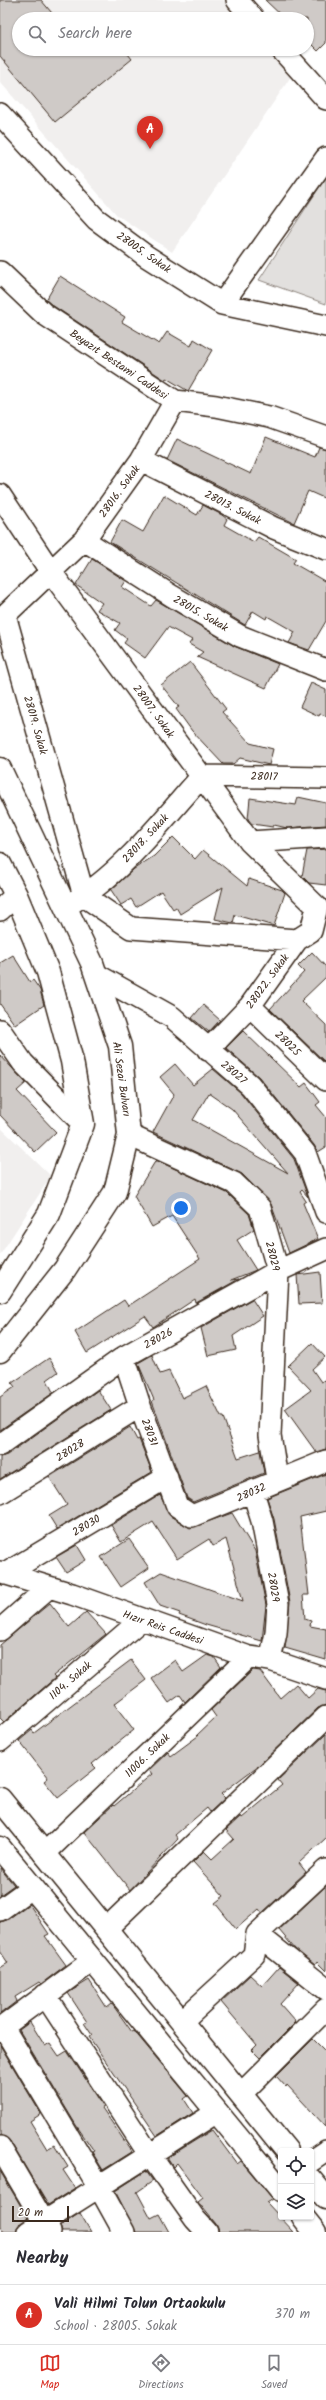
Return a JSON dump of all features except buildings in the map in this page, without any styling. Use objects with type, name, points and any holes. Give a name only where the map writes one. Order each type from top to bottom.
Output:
[{"type":"main road","name":"Ali Sezai Bulvarı","points":[[0,769],[75,901],[96,975],[120,1046],[129,1135],[115,1192],[65,1269],[0,1351]]},
{"type":"main road","points":[[0,864],[16,895],[48,972],[72,1061],[83,1124],[49,1214],[0,1291]]},
{"type":"main road","points":[[0,1798],[285,2148]]},
{"type":"main road","points":[[0,1848],[278,2186]]},
{"type":"main road","points":[[314,2184],[326,2198]]},
{"type":"main road","points":[[305,2220],[315,2232]]},
{"type":"street","points":[[237,0],[248,12]]},
{"type":"street","points":[[287,56],[326,99]]},
{"type":"street","name":"28005. Sokak","points":[[0,114],[96,218],[146,256],[222,304],[326,326]]},
{"type":"street","points":[[222,304],[326,158]]},
{"type":"street","name":"Beyazıt Bestami Caddesi","points":[[0,272],[44,314],[175,401],[216,406],[269,417],[326,437]]},
{"type":"street","name":"28016. Sokak","points":[[51,572],[84,540],[141,460],[175,401]]},
{"type":"street","name":"28013. Sokak","points":[[141,460],[274,528],[326,549]]},
{"type":"street","name":"28007. Sokak","points":[[0,495],[51,572],[250,842],[321,905]]},
{"type":"street","name":"28015. Sokak","points":[[84,540],[172,596],[240,636],[326,670]]},
{"type":"street","name":"28019. Sokak","points":[[51,572],[5,615],[75,901]]},
{"type":"street","name":"28017","points":[[202,776],[326,778]]},
{"type":"street","name":"28018. Sokak","points":[[75,901],[130,856],[202,776]]},
{"type":"street","points":[[250,842],[326,837]]},
{"type":"street","points":[[0,910],[16,895]]},
{"type":"street","points":[[75,901],[131,928],[311,937]]},
{"type":"street","name":"28022. Sokak","points":[[208,1050],[250,1006],[311,937],[321,905]]},
{"type":"street","name":"28027","points":[[96,975],[172,1017],[208,1050],[250,1085],[305,1153],[326,1212]]},
{"type":"street","name":"28025","points":[[250,1006],[326,1080]]},
{"type":"street","points":[[0,1030],[23,1063],[83,1124]]},
{"type":"street","name":"28029","points":[[129,1135],[234,1182],[260,1208],[278,1272],[270,1435],[277,1479]]},
{"type":"street","name":"28026","points":[[0,1445],[124,1357],[278,1272],[326,1249]]},
{"type":"street","name":"28031","points":[[124,1357],[140,1406],[177,1506]]},
{"type":"street","name":"28028","points":[[0,1493],[140,1406]]},
{"type":"street","name":"28032","points":[[177,1506],[192,1516],[252,1492],[277,1479],[326,1461]]},
{"type":"street","name":"28030","points":[[2,1573],[167,1477]]},
{"type":"street","name":"28029","points":[[252,1492],[262,1521],[278,1604],[276,1633],[270,1660]]},
{"type":"street","name":"Hızır Reis Caddesi","points":[[2,1573],[72,1594],[141,1620],[249,1657],[270,1660],[326,1679]]},
{"type":"street","points":[[0,1630],[48,1588]]},
{"type":"street","name":"1104. Sokak","points":[[0,1741],[141,1620]]},
{"type":"street","name":"11006. Sokak","points":[[44,1854],[249,1657]]},
{"type":"street","points":[[106,1929],[326,1717]]},
{"type":"street","points":[[182,2021],[254,1955],[257,1934],[326,1870]]},
{"type":"street","points":[[0,1910],[32,1887]]},
{"type":"street","points":[[257,1934],[326,1989]]},
{"type":"street","points":[[92,1961],[1,2028],[99,2186],[124,2232]]},
{"type":"street","points":[[46,1995],[150,2154],[195,2219],[208,2232]]},
{"type":"street","points":[[241,2094],[326,2008]]},
{"type":"street","points":[[0,2147],[41,2229],[99,2186],[217,2112]]},
{"type":"street","points":[[314,2159],[326,2151]]},
{"type":"shaded area","points":[[0,0],[230,0],[241,12],[12,12],[12,56],[280,56],[294,72],[172,252],[117,215],[0,82]]},
{"type":"shaded area","points":[[326,177],[326,304],[259,280]]},
{"type":"shaded area","points":[[0,1127],[51,1176],[0,1255]]},
{"type":"place","name":"Vali Hilmi Tolun Ortaokulu","points":[[150,149]]}]
